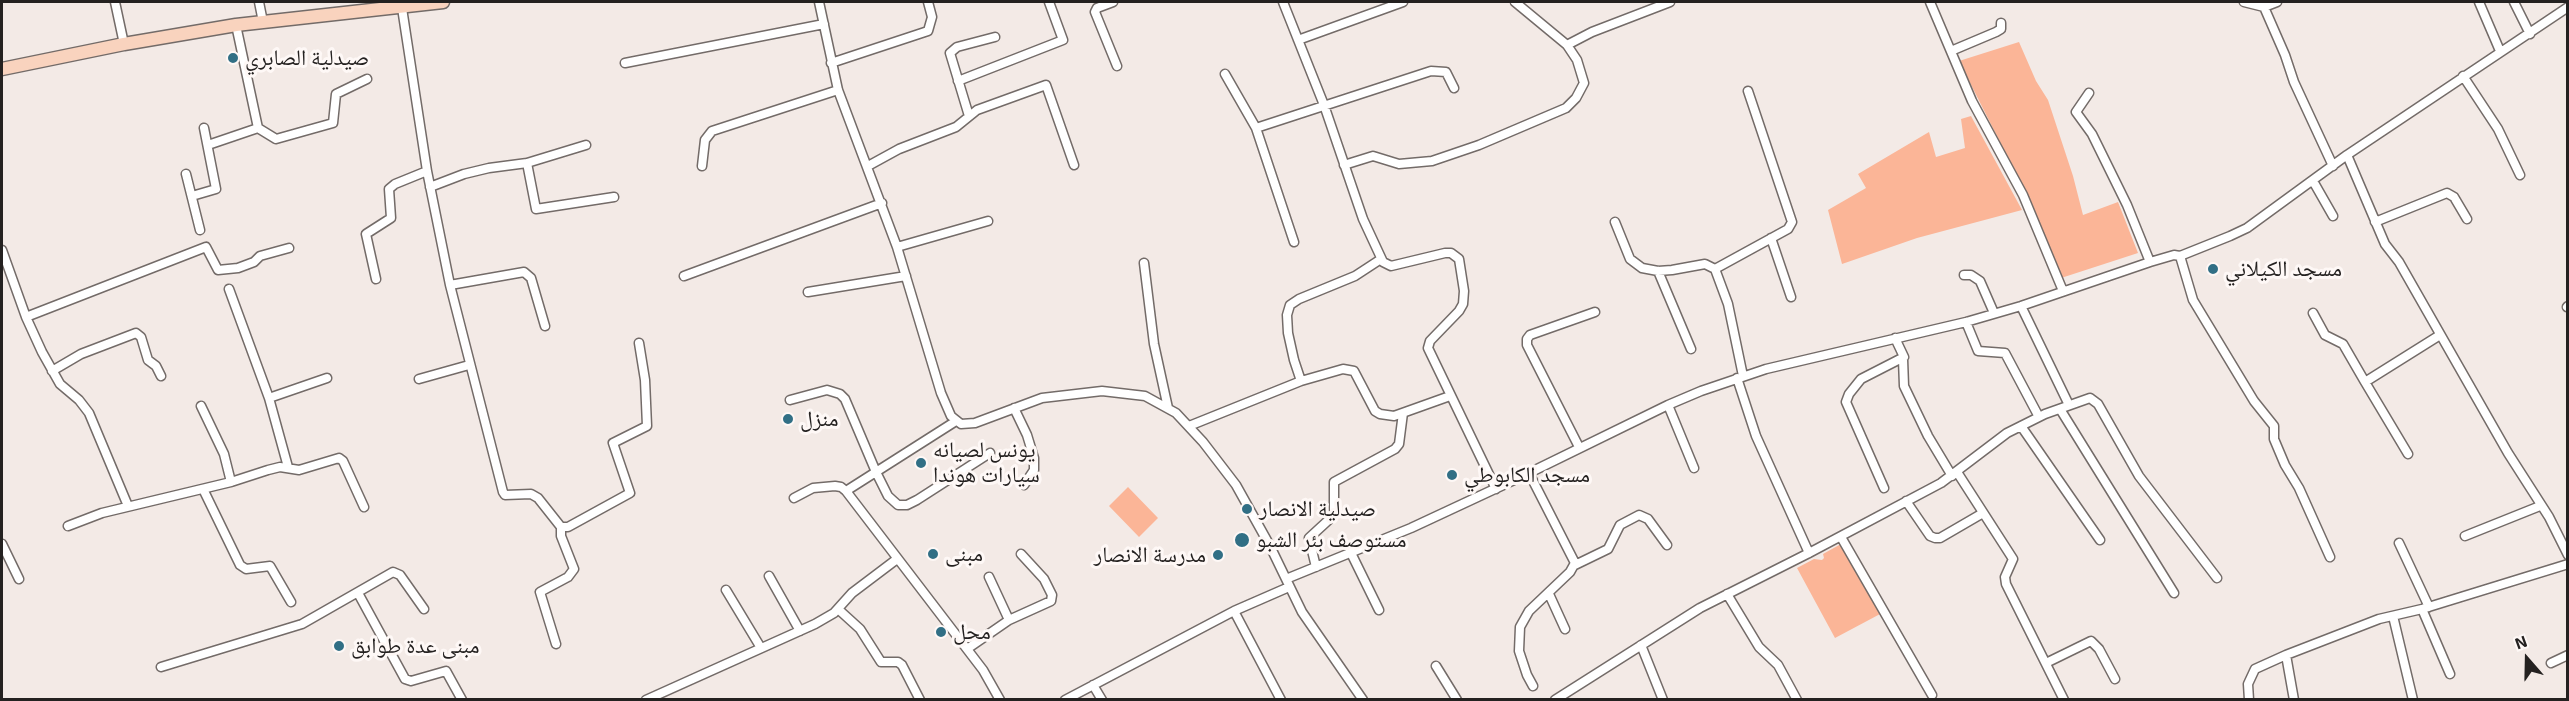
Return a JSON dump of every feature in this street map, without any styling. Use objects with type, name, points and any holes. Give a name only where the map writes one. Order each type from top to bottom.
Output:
[{"type":"main road","points":[[2,69],[124,44],[236,25],[402,8],[437,2]]},
{"type":"street","points":[[116,2],[124,44]]},
{"type":"street","points":[[259,2],[263,22]]},
{"type":"street","points":[[819,2],[838,90],[882,203],[941,393],[951,416],[964,424],[975,423],[1053,396],[1102,391],[1145,396],[1168,408],[1189,426],[1236,485],[1287,583],[1319,638],[1359,698]]},
{"type":"street","points":[[831,63],[928,31],[932,17],[928,2]]},
{"type":"street","points":[[958,81],[1064,40],[1049,2]]},
{"type":"street","points":[[1113,2],[1097,8],[1095,12],[1117,66]]},
{"type":"street","points":[[1283,2],[1324,105],[1363,219],[1381,259],[1387,266],[1445,253],[1459,259],[1464,291],[1463,304],[1428,344],[1450,396],[1496,489]]},
{"type":"street","points":[[1298,40],[1390,4],[1403,2]]},
{"type":"street","points":[[1344,165],[1373,156],[1399,164],[1432,161],[1479,145],[1566,108],[1576,98],[1584,83],[1577,60],[1567,45],[1515,2]]},
{"type":"street","points":[[1567,45],[1592,32],[1670,2]]},
{"type":"street","points":[[1930,2],[1950,51],[1996,149],[2023,195],[2063,291]]},
{"type":"street","points":[[2244,2],[2264,7],[2277,2]]},
{"type":"street","points":[[2479,2],[2500,51]]},
{"type":"street","points":[[2514,2],[2530,34]]},
{"type":"street","points":[[2264,7],[2294,82],[2333,166]]},
{"type":"street","points":[[1065,699],[1316,567],[1529,474],[1579,447],[1668,405],[1740,377],[1966,322],[2021,306],[2150,262],[2174,255],[2180,256],[2247,228],[2347,155],[2568,7]]},
{"type":"street","points":[[402,8],[427,171],[450,285],[503,492],[505,495],[534,495],[561,527],[561,536],[574,568],[572,573],[542,590],[539,595],[556,644]]},
{"type":"street","points":[[1950,51],[1996,32],[2001,29],[2001,23]]},
{"type":"street","points":[[625,63],[824,24]]},
{"type":"street","points":[[236,25],[258,128],[276,139],[333,123],[336,94],[367,79]]},
{"type":"street","points":[[969,117],[951,59],[953,49],[995,37]]},
{"type":"street","points":[[1256,128],[1438,70],[1446,72],[1454,88]]},
{"type":"street","points":[[1225,74],[1256,128],[1294,242]]},
{"type":"street","points":[[2463,76],[2499,129],[2520,175]]},
{"type":"street","points":[[868,166],[899,149],[956,127],[977,110],[1046,85],[1074,165]]},
{"type":"street","points":[[702,166],[705,141],[712,131],[838,90]]},
{"type":"street","points":[[1715,268],[1788,229],[1792,219],[1748,91]]},
{"type":"street","points":[[2088,93],[2076,112],[2091,135],[2127,205],[2150,262]]},
{"type":"street","points":[[192,196],[216,189],[204,128]]},
{"type":"street","points":[[208,145],[258,128]]},
{"type":"street","points":[[430,187],[464,174],[489,168],[527,164],[586,145]]},
{"type":"street","points":[[2347,155],[2390,252],[2399,262],[2540,506],[2553,524],[2568,555]]},
{"type":"street","points":[[527,164],[536,209],[614,197]]},
{"type":"street","points":[[376,279],[366,234],[392,218],[389,189],[395,184],[427,171]]},
{"type":"street","points":[[186,174],[200,230]]},
{"type":"street","points":[[2313,181],[2333,216]]},
{"type":"street","points":[[2375,222],[2447,194],[2454,197],[2467,219]]},
{"type":"street","points":[[684,276],[882,203]]},
{"type":"street","points":[[897,247],[987,221]]},
{"type":"street","points":[[1615,222],[1630,259],[1642,268],[1658,271],[1705,264],[1715,268],[1728,304],[1740,377],[1764,455],[1809,553]]},
{"type":"street","points":[[1772,238],[1791,297]]},
{"type":"street","points":[[26,317],[206,247],[218,270],[238,268],[254,262],[260,256],[289,248]]},
{"type":"street","points":[[2,250],[26,317],[52,371],[60,384],[79,400],[89,413],[128,506]]},
{"type":"street","points":[[2180,256],[2193,300],[2254,401],[2274,426],[2274,439],[2285,465],[2299,488],[2330,557]]},
{"type":"street","points":[[1301,381],[1293,360],[1288,333],[1287,315],[1290,305],[1355,276],[1381,259]]},
{"type":"street","points":[[1144,263],[1154,344],[1168,408]]},
{"type":"street","points":[[1658,271],[1691,349]]},
{"type":"street","points":[[450,285],[524,272],[531,278],[545,326]]},
{"type":"street","points":[[1964,275],[1971,275],[1980,280],[1995,313]]},
{"type":"street","points":[[808,292],[906,276]]},
{"type":"street","points":[[230,289],[269,398],[288,467]]},
{"type":"street","points":[[2021,306],[2065,407],[2174,593]]},
{"type":"street","points":[[1579,447],[1527,345],[1527,339],[1530,335],[1594,312]]},
{"type":"street","points":[[2313,313],[2325,334],[2343,344],[2408,454]]},
{"type":"street","points":[[1966,322],[1978,351],[2005,353],[2039,417]]},
{"type":"street","points":[[52,371],[81,354],[136,333],[141,337],[148,360],[156,366],[161,376]]},
{"type":"street","points":[[2366,382],[2440,335]]},
{"type":"street","points":[[1895,338],[1904,352],[1904,386],[1928,436],[2013,559],[2005,577],[2006,584],[2064,699]]},
{"type":"street","points":[[561,527],[568,526],[630,493],[612,443],[648,426],[645,380],[639,343]]},
{"type":"street","points":[[1884,488],[1846,402],[1849,394],[1861,380],[1903,359]]},
{"type":"street","points":[[418,379],[469,365]]},
{"type":"street","points":[[1189,426],[1301,381],[1349,369],[1354,371],[1374,411],[1388,416],[1450,396]]},
{"type":"street","points":[[269,398],[327,378]]},
{"type":"street","points":[[790,400],[827,390],[840,394],[845,399],[876,472],[892,501],[897,505],[907,505],[990,453]]},
{"type":"street","points":[[1555,699],[1727,594],[1841,537],[1954,474],[1994,442],[2021,426],[2039,417],[2093,398],[2139,476],[2217,578]]},
{"type":"street","points":[[1668,405],[1694,468]]},
{"type":"street","points":[[201,406],[224,454],[231,482]]},
{"type":"street","points":[[1014,408],[1028,435],[1034,458],[1034,470],[1023,485]]},
{"type":"street","points":[[1316,567],[1309,538],[1334,515],[1334,482],[1395,449],[1399,444],[1403,413]]},
{"type":"street","points":[[846,491],[956,421]]},
{"type":"street","points":[[2021,426],[2100,540]]},
{"type":"street","points":[[68,526],[128,506],[231,482],[268,470],[288,467],[299,470],[342,459],[364,507]]},
{"type":"street","points":[[1529,474],[1575,565]]},
{"type":"street","points":[[794,498],[813,488],[835,486],[846,491],[967,649],[1000,699]]},
{"type":"street","points":[[203,489],[240,565],[246,568],[270,566],[291,602]]},
{"type":"street","points":[[1906,501],[1930,536],[1935,538],[1940,538],[1983,513]]},
{"type":"street","points":[[2465,536],[2540,506]]},
{"type":"street","points":[[1533,686],[1519,651],[1520,627],[1529,611],[1549,594],[1575,565],[1608,549],[1620,525],[1639,515],[1648,519],[1666,545]]},
{"type":"street","points":[[1841,537],[1932,695]]},
{"type":"street","points":[[2399,543],[2450,674]]},
{"type":"street","points":[[2,544],[19,579]]},
{"type":"street","points":[[1351,553],[1379,610]]},
{"type":"street","points":[[967,649],[1009,620],[1049,604],[1052,599],[1038,572],[1021,554]]},
{"type":"street","points":[[646,699],[830,616],[852,593],[897,559]]},
{"type":"street","points":[[2249,699],[2248,684],[2255,669],[2286,655],[2362,625],[2426,608],[2568,564]]},
{"type":"street","points":[[161,667],[302,624],[395,572],[424,609]]},
{"type":"street","points":[[769,576],[800,631]]},
{"type":"street","points":[[989,577],[1009,620]]},
{"type":"street","points":[[726,590],[760,648]]},
{"type":"street","points":[[358,593],[405,679],[411,681],[446,671],[462,699]]},
{"type":"street","points":[[1549,594],[1565,629]]},
{"type":"street","points":[[1727,594],[1759,648],[1778,665],[1797,699]]},
{"type":"street","points":[[838,609],[860,629],[881,662],[898,662],[902,665],[920,699]]},
{"type":"street","points":[[1234,611],[1281,699]]},
{"type":"street","points":[[2393,616],[2413,699]]},
{"type":"street","points":[[2046,663],[2091,641],[2115,680]]},
{"type":"street","points":[[1641,645],[1663,699]]},
{"type":"street","points":[[2286,655],[2294,699]]},
{"type":"street","points":[[2551,663],[2568,655]]},
{"type":"street","points":[[1436,666],[1457,699]]},
{"type":"street","points":[[1093,685],[1102,699]]},
{"type":"shaded area","points":[[2019,42],[2036,81],[2048,100],[2083,215],[2118,202],[2138,253],[2058,279],[2010,162],[1959,61]]},
{"type":"shaded area","points":[[1971,116],[2022,210],[1917,238],[1842,264],[1828,210],[1866,188],[1858,174],[1929,132],[1936,157],[1965,148],[1961,119]]},
{"type":"shaded area","points":[[1128,487],[1158,518],[1139,537],[1109,506]]},
{"type":"shaded area","points":[[1841,544],[1882,613],[1835,638],[1797,568],[1814,559],[1822,560],[1823,554]]},
{"type":"place","name":"صيدلية الصابري","points":[[233,58]]},
{"type":"place","name":"مسجد الكيلاني","points":[[2213,269]]},
{"type":"place","name":"منزل","points":[[788,419]]},
{"type":"place","name":"يونس لصيانه سيارات هوندا","points":[[921,463]]},
{"type":"place","name":"مسجد الكابوطي","points":[[1452,475]]},
{"type":"place","name":"صيدلية الانصار","points":[[1247,509]]},
{"type":"place","name":"مستوصف بئر الشبو","points":[[1242,540]]},
{"type":"place","name":"مبنى","points":[[933,554]]},
{"type":"place","name":"مدرسة الانصار","points":[[1218,555]]},
{"type":"place","name":"محل","points":[[941,632]]},
{"type":"place","name":"مبنى عدة طوابق","points":[[339,646]]}]
